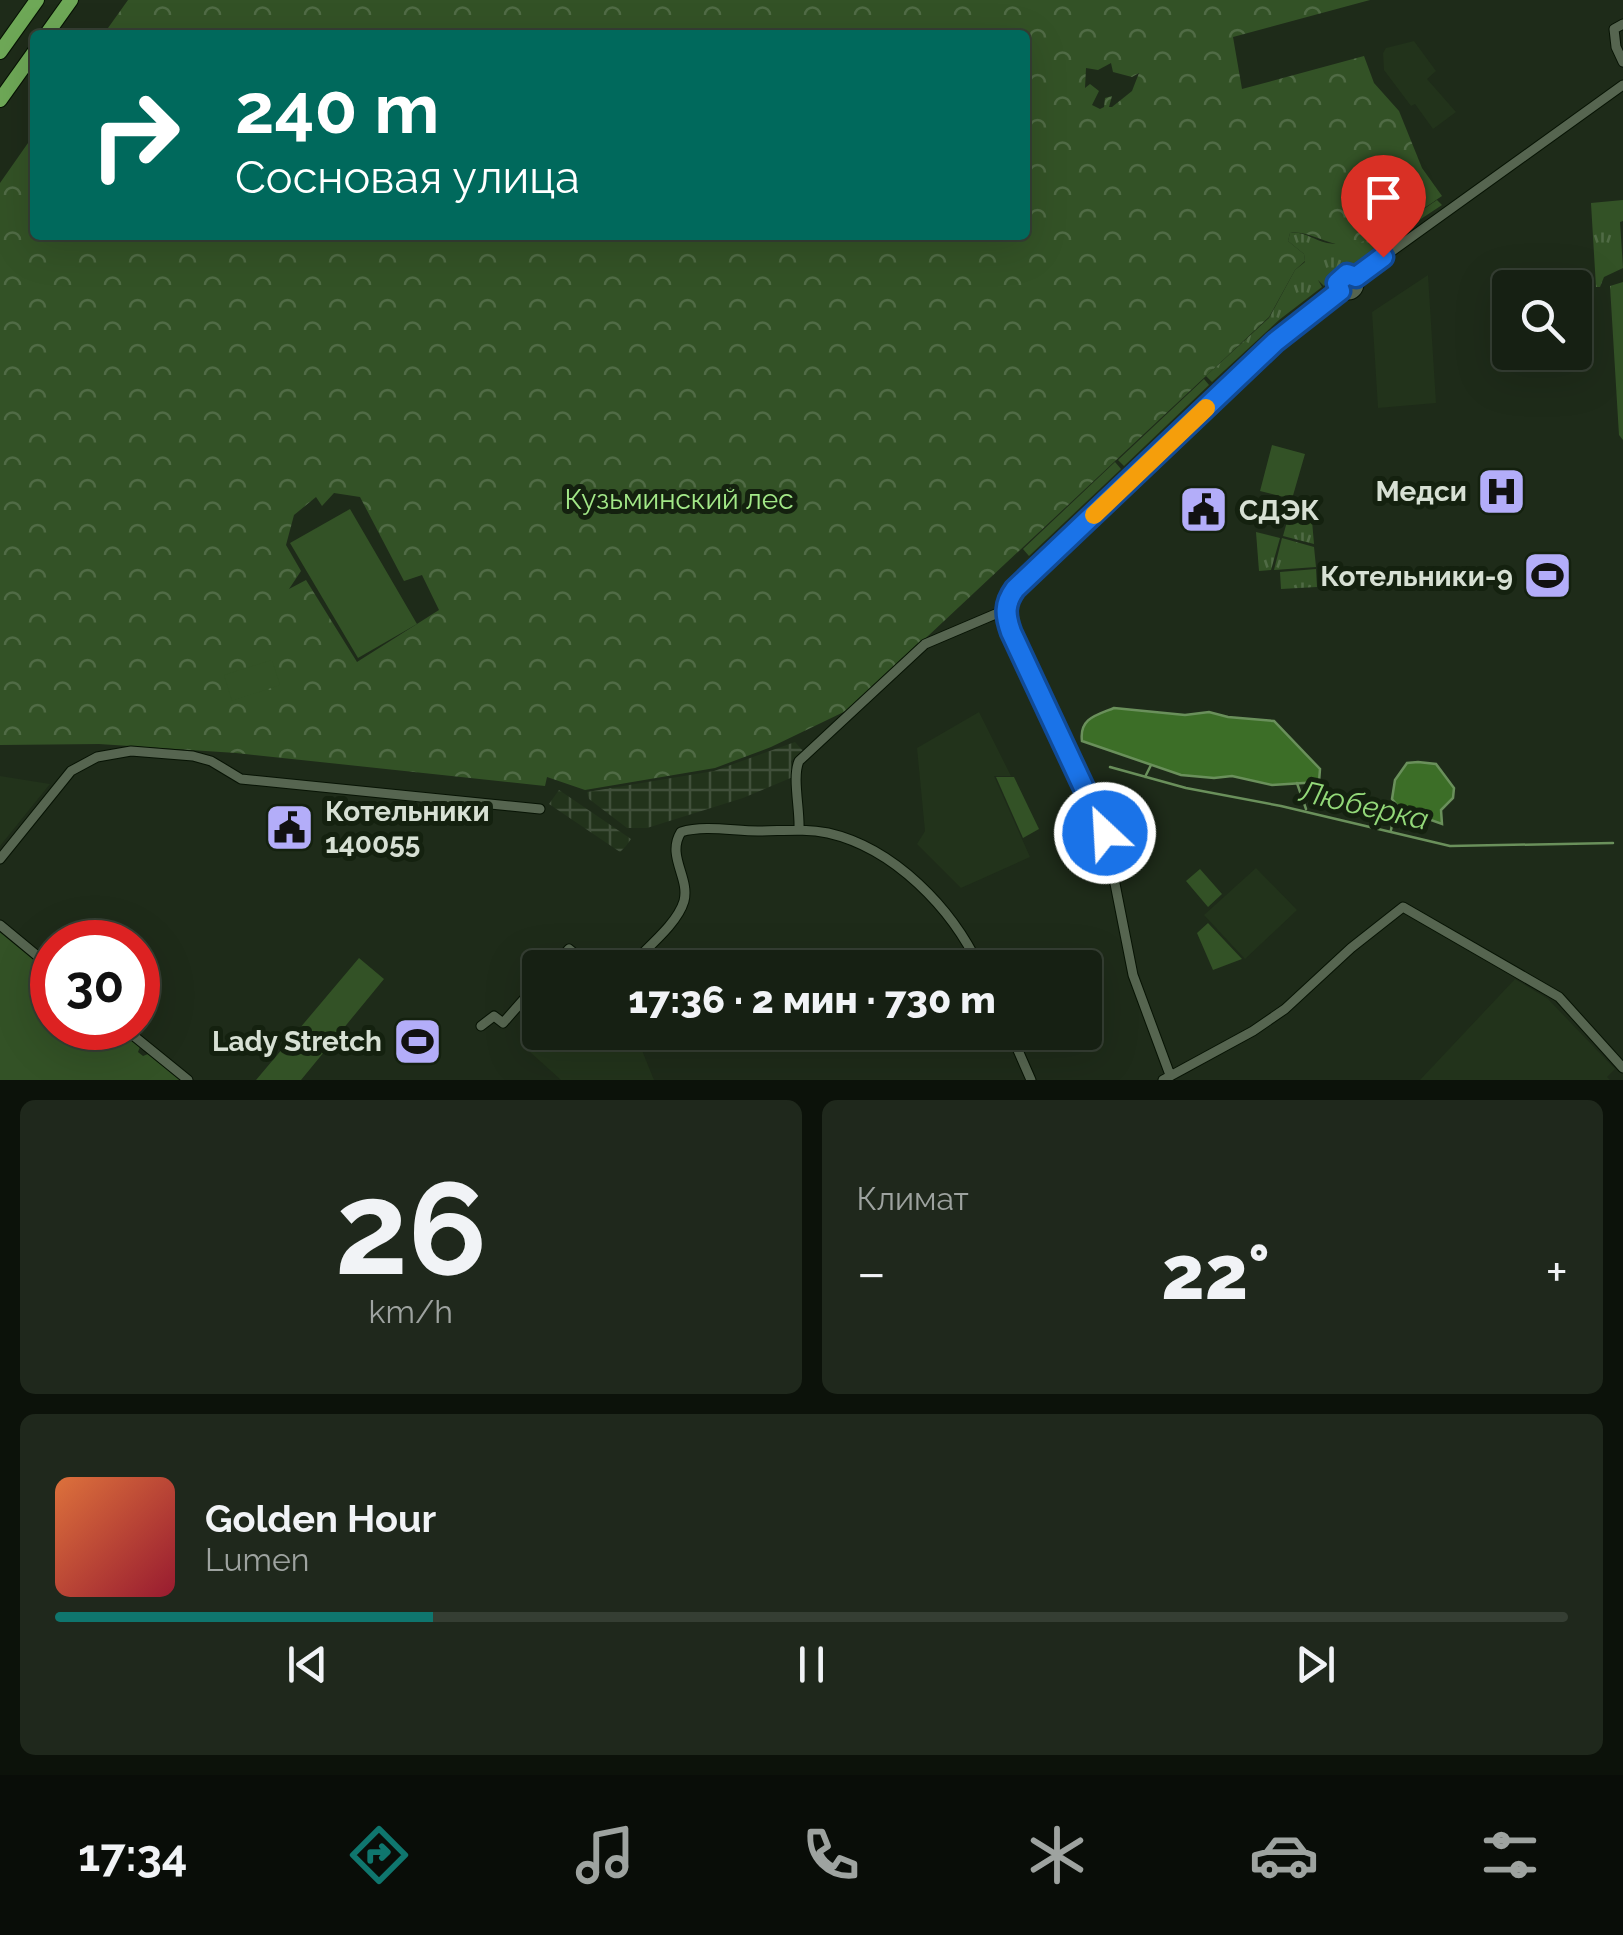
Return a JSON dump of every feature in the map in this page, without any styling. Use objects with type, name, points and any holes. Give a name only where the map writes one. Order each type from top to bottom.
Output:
[{"type":"highway","points":[[0,52],[37,0]]},
{"type":"highway","points":[[50,30],[71,0]]},
{"type":"highway","points":[[0,100],[30,57]]},
{"type":"street","points":[[1623,24],[1614,29],[1623,62]]},
{"type":"street","points":[[1623,85],[1356,277],[1359,284],[1355,293],[1346,295],[1340,291],[1275,342],[1015,589],[1005,610],[1011,632],[1105,833],[1132,971],[1166,1078],[1285,1009],[1403,907],[1559,997],[1623,1068]]},
{"type":"street","points":[[799,829],[795,771],[799,760],[925,644],[1005,610]]},
{"type":"street","points":[[0,859],[76,767],[123,751],[199,757],[241,779],[540,808]]},
{"type":"street","points":[[644,950],[683,903],[684,887],[675,850],[678,836],[686,830],[799,829],[831,834],[863,848],[924,887],[954,920],[970,950]]},
{"type":"street","points":[[0,925],[30,950]]},
{"type":"street","points":[[481,1026],[494,1016],[502,1023],[522,1001]]},
{"type":"street","points":[[151,1050],[188,1080]]},
{"type":"street","points":[[1018,1050],[1032,1080]]},
{"type":"shaded area","points":[[1414,41],[1436,71],[1427,79],[1456,112],[1433,129],[1384,70],[1386,48]]},
{"type":"shaded area","points":[[1428,275],[1436,403],[1378,408],[1372,312]]},
{"type":"shaded area","points":[[1114,708],[1185,715],[1209,712],[1274,721],[1320,769],[1319,782],[1272,785],[1232,776],[1181,775],[1082,741],[1086,722]]},
{"type":"shaded area","points":[[979,712],[1011,776],[994,776],[1030,857],[961,888],[917,844],[925,831],[917,748]]},
{"type":"shaded area","points":[[795,742],[803,751],[791,761],[793,777],[743,798],[647,828],[627,828],[589,799],[587,792],[714,771]]},
{"type":"shaded area","points":[[1407,763],[1436,764],[1454,788],[1453,798],[1441,810],[1442,824],[1400,809],[1392,799],[1395,780]]},
{"type":"shaded area","points":[[0,776],[50,784],[0,846]]},
{"type":"shaded area","points":[[559,790],[631,839],[626,846],[620,852],[549,804]]},
{"type":"shaded area","points":[[1256,868],[1297,910],[1245,959],[1204,915]]},
{"type":"shaded area","points":[[1515,979],[1548,999],[1615,1069],[1607,1077],[1610,1080],[1420,1080]]},
{"type":"shaded area","points":[[528,1050],[642,1050],[654,1080],[561,1080]]},
{"type":"green space","name":"Кузьминский лес","points":[[128,0],[1370,0],[1233,37],[1242,89],[1364,56],[1374,83],[1399,111],[1422,168],[1442,196],[1395,227],[1355,244],[1336,244],[1303,233],[1290,233],[1288,241],[1304,254],[1305,261],[1295,270],[1269,317],[850,709],[771,747],[715,768],[585,790],[547,777],[545,786],[236,753],[99,744],[0,745],[0,183],[30,140],[30,240],[1030,240],[1030,30],[107,30]],"holes":[[[1111,63],[1113,72],[1132,77],[1139,73],[1132,91],[1112,107],[1112,96],[1105,98],[1100,109],[1092,105],[1099,91],[1090,84],[1085,88],[1086,68],[1098,70]],[[334,493],[360,497],[404,581],[422,575],[439,610],[357,662],[306,580],[289,589],[301,571],[286,545],[294,515],[316,497],[322,506]]]},
{"type":"green space","points":[[1437,200],[1442,205],[1353,264],[1338,266],[1324,286],[1318,280],[1322,287],[1279,320],[1212,382],[1206,376],[1269,318],[1295,270],[1305,262],[1304,254],[1288,241],[1290,233],[1327,243],[1356,242],[1385,232]]},
{"type":"green space","points":[[1623,200],[1623,268],[1604,277],[1600,287],[1596,287],[1591,203]]},
{"type":"green space","points":[[1623,282],[1623,440],[1619,435],[1610,286]]},
{"type":"green space","points":[[1204,379],[1209,385],[1124,466],[1118,460]]},
{"type":"green space","points":[[1272,445],[1305,454],[1292,499],[1260,491]]},
{"type":"green space","points":[[1115,462],[1121,469],[1029,556],[1023,549]]},
{"type":"green space","points":[[350,509],[417,624],[358,658],[290,543]]},
{"type":"green space","points":[[1311,509],[1314,544],[1283,536],[1290,511]]},
{"type":"green space","points":[[1256,532],[1280,538],[1271,570],[1259,571]]},
{"type":"green space","points":[[1282,538],[1314,547],[1316,567],[1274,570]]},
{"type":"green space","points":[[1316,569],[1317,587],[1281,589],[1280,572]]},
{"type":"green space","points":[[272,660],[280,685],[232,701],[224,675]]},
{"type":"green space","points":[[996,777],[1014,777],[1039,829],[1023,838]]},
{"type":"green space","points":[[1200,869],[1222,894],[1208,907],[1186,881]]},
{"type":"green space","points":[[1208,923],[1242,959],[1213,970],[1197,933]]},
{"type":"green space","points":[[0,932],[30,957],[30,1050],[139,1050],[180,1080],[0,1080]]},
{"type":"green space","points":[[359,958],[384,979],[301,1080],[256,1080]]},
{"type":"waterway","points":[[1145,777],[1151,765]]},
{"type":"waterway","name":"Люберка","points":[[1110,767],[1186,788],[1450,846],[1613,843]]},
{"type":"waterway","points":[[1297,783],[1306,809]]},
{"type":"waterway","points":[[1391,830],[1396,806]]},
{"type":"slow traffic","points":[[1094,515],[1206,408]]},
{"type":"place","name":"Медси","points":[[1502,491]]},
{"type":"place","name":"СДЭК","points":[[1204,510]]},
{"type":"place","name":"Котельники-9","points":[[1548,576]]},
{"type":"place","name":"Котельники 140055","points":[[290,827]]},
{"type":"place","name":"Lady Stretch","points":[[417,1041]]},
{"type":"route","points":[[1105,833],[1011,632],[1005,610],[1008,599],[1275,342],[1340,291],[1340,277],[1356,277],[1383,257]]}]
